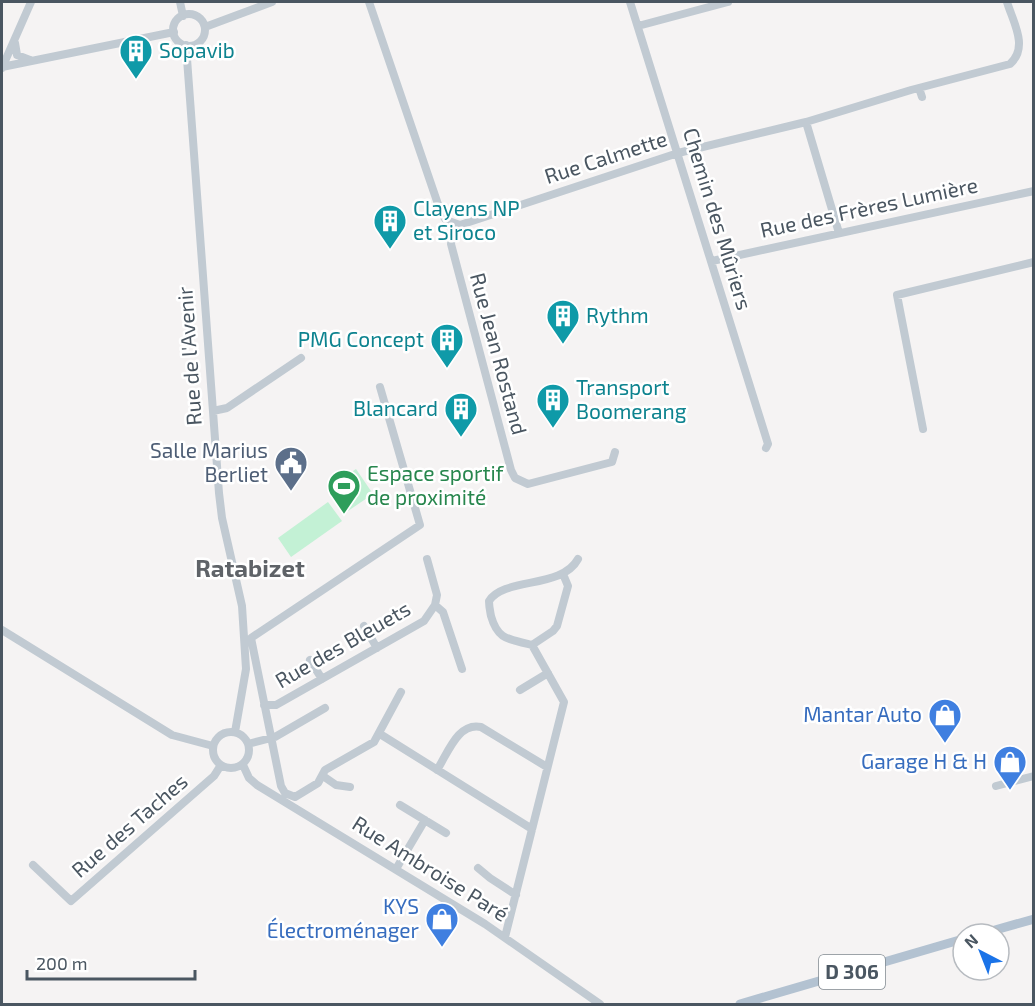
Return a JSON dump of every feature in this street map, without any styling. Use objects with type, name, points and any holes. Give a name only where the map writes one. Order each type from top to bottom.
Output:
[{"type":"main road","points":[[1011,926],[1034,919]]},
{"type":"main road","name":"D 306","points":[[740,1005],[951,943]]},
{"type":"street","points":[[2,67],[31,2]]},
{"type":"street","points":[[180,2],[183,16]]},
{"type":"street","points":[[205,27],[272,2]]},
{"type":"street","points":[[369,2],[441,213],[446,220],[454,224]]},
{"type":"street","name":"Chemin des Mûriers","points":[[630,2],[768,444],[766,448]]},
{"type":"street","points":[[638,26],[728,2]]},
{"type":"street","name":"Rue Calmette","points":[[454,224],[467,224],[678,153],[806,122],[919,88],[1010,64],[1016,59],[1020,44],[1007,2]]},
{"type":"street","points":[[183,16],[196,16],[205,27],[202,39],[195,45],[186,45],[178,40],[174,32],[176,21],[183,16]]},
{"type":"street","points":[[2,67],[174,32]]},
{"type":"street","points":[[16,36],[14,45],[17,55],[30,60]]},
{"type":"street","name":"Rue de l'Avenir","points":[[186,45],[222,518],[242,606],[246,669],[235,732]]},
{"type":"street","points":[[919,88],[922,97]]},
{"type":"street","points":[[806,122],[839,233]]},
{"type":"street","name":"Rue des Frères Lumière","points":[[712,261],[1034,191]]},
{"type":"street","name":"Rue Jean Rostand","points":[[454,224],[451,244],[515,478],[521,483],[528,484],[612,462],[615,453]]},
{"type":"street","points":[[923,429],[897,295],[1034,262]]},
{"type":"street","points":[[213,411],[227,408],[302,358]]},
{"type":"street","points":[[380,387],[420,525],[251,638],[281,786],[285,793],[295,797],[318,783],[325,770],[366,748],[380,734],[401,692]]},
{"type":"street","name":"Rue des Bleuets","points":[[264,705],[276,705],[424,621],[435,605],[437,595],[427,559]]},
{"type":"street","points":[[505,937],[564,702],[532,645],[504,637],[494,629],[489,601],[497,592],[563,574],[574,567],[578,559]]},
{"type":"street","points":[[532,645],[557,626],[568,586],[563,574]]},
{"type":"street","name":"Rue des Bleuets","points":[[435,605],[443,612],[462,669]]},
{"type":"street","points":[[364,626],[377,648]]},
{"type":"street","points":[[2,630],[172,735],[213,746]]},
{"type":"street","points":[[310,660],[322,679]]},
{"type":"street","points":[[520,690],[548,673]]},
{"type":"street","points":[[248,744],[271,738],[326,708]]},
{"type":"street","points":[[437,770],[462,730],[470,725],[481,727],[547,767]]},
{"type":"street","points":[[235,732],[243,736],[248,744],[249,753],[243,765],[234,769],[221,765],[215,758],[213,746],[222,733],[235,732]]},
{"type":"street","points":[[380,734],[532,829]]},
{"type":"street","name":"Rue des Taches","points":[[33,865],[72,901],[214,776],[221,765]]},
{"type":"street","name":"Rue Ambroise Paré","points":[[243,765],[249,778],[257,785],[505,937],[600,1005]]},
{"type":"street","points":[[322,776],[336,785],[350,787]]},
{"type":"street","points":[[996,786],[1034,776]]},
{"type":"street","points":[[400,805],[446,833]]},
{"type":"street","points":[[396,869],[425,820]]},
{"type":"street","points":[[478,868],[516,895]]},
{"type":"green space","points":[[356,469],[373,494],[348,511],[331,486]]},
{"type":"green space","points":[[328,502],[342,521],[291,557],[278,538]]},
{"type":"place","name":"Sopavib","points":[[136,80]]},
{"type":"place","name":"Clayens NP et Siroco","points":[[390,250]]},
{"type":"place","name":"Rythm","points":[[563,345]]},
{"type":"place","name":"PMG Concept","points":[[447,369]]},
{"type":"place","name":"Transport Boomerang","points":[[553,429]]},
{"type":"place","name":"Blancard","points":[[461,438]]},
{"type":"place","name":"Salle Marius Berliet","points":[[291,492]]},
{"type":"place","name":"Espace sportif de proximité","points":[[344,515]]},
{"type":"place","name":"Mantar Auto","points":[[945,744]]},
{"type":"place","name":"Garage H & H","points":[[1010,791]]},
{"type":"place","name":"KYS Électroménager","points":[[442,948]]},
{"type":"district","name":"Ratabizet","points":[[250,569]]}]
